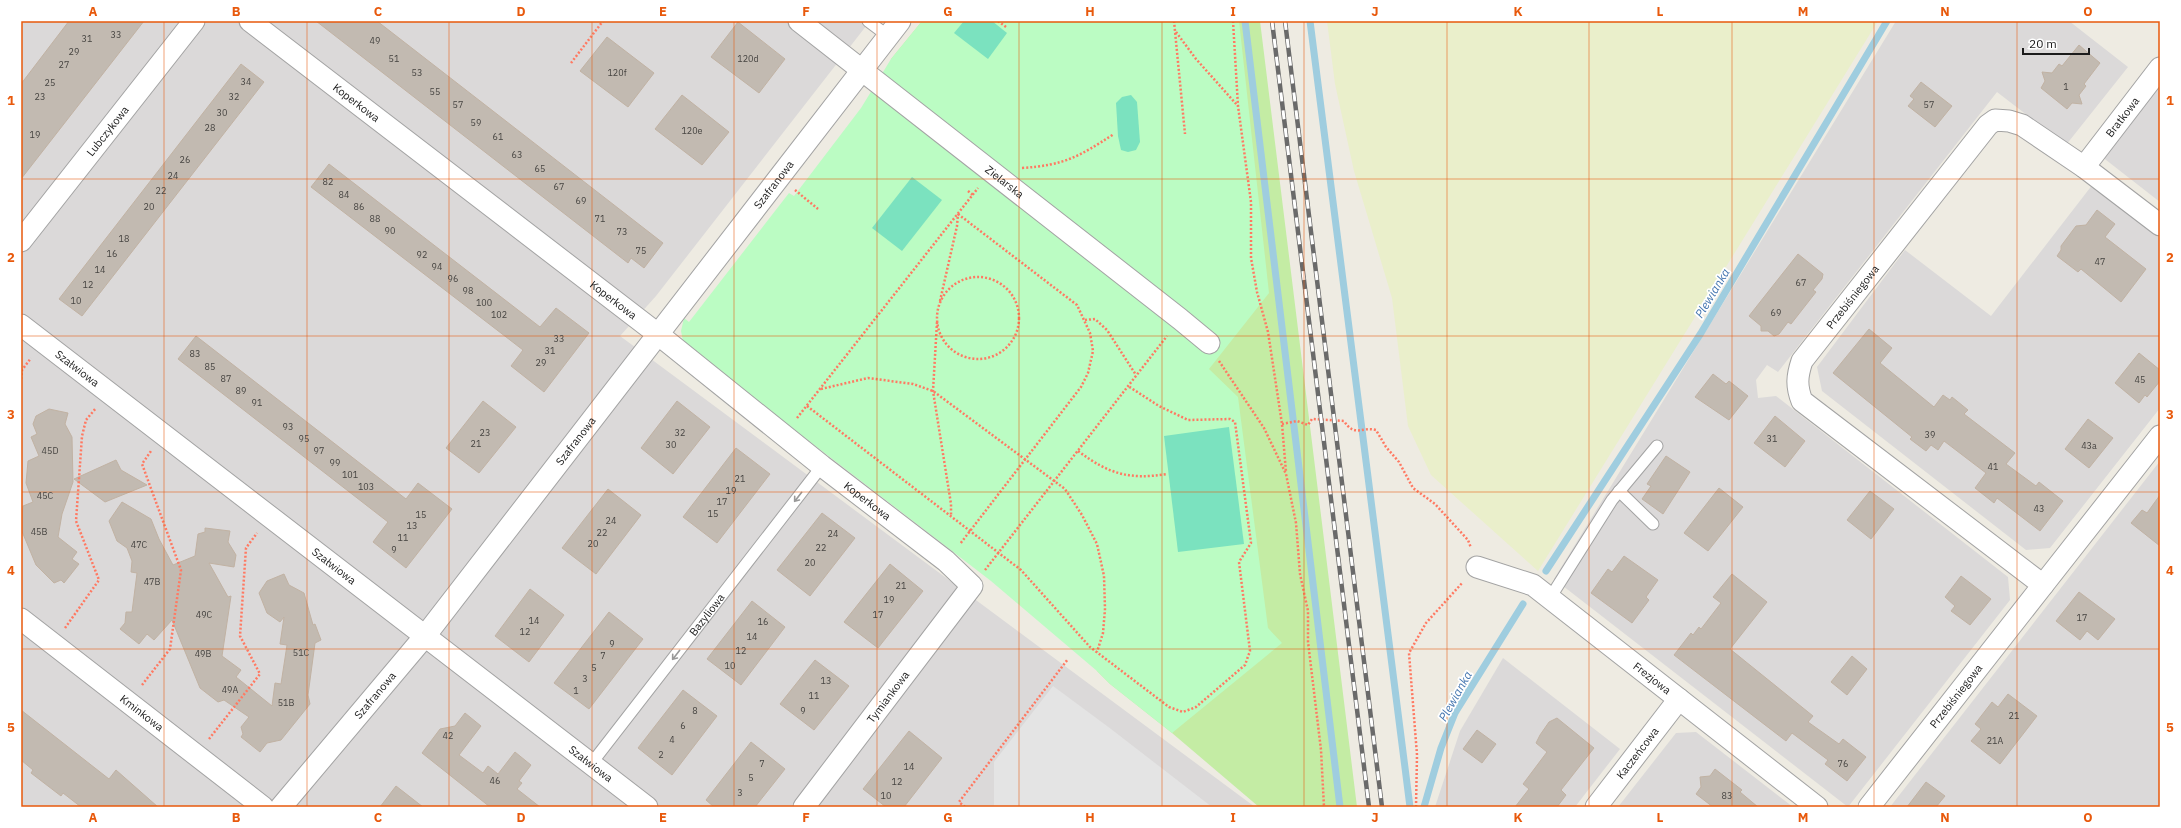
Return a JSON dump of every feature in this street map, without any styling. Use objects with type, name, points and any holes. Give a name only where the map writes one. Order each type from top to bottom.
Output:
[{"type":"street","name":"Lubczykowa","points":[[21,241],[194,21]]},
{"type":"street","name":"Koperkowa","points":[[250,21],[659,335],[822,466],[946,561],[972,586]]},
{"type":"street","name":"Zielarska","points":[[799,21],[1180,319],[1209,344]]},
{"type":"street","name":"Szafranowa","points":[[282,807],[425,636],[894,29]]},
{"type":"street","name":"Bratkowa","points":[[2084,167],[2160,68]]},
{"type":"street","name":"Przebiśniegowa","points":[[2043,585],[1802,400],[1797,383],[1802,361],[1988,125],[1995,120],[2009,121],[2022,125],[2084,167],[2160,224]]},
{"type":"street","name":"Szałwiowa","points":[[21,325],[647,807]]},
{"type":"street","name":"Przebiśniegowa","points":[[1869,807],[2160,436]]},
{"type":"street","name":"Frezjowa","points":[[1477,566],[1533,585],[1817,807]]},
{"type":"street","name":"Tymiankowa","points":[[804,807],[972,586]]},
{"type":"street","name":"Kminkowa","points":[[21,619],[263,807]]},
{"type":"street","name":"Kaczeńcowa","points":[[1596,807],[1679,699]]},
{"type":"lane","points":[[868,21],[894,29]]},
{"type":"lane","points":[[1550,598],[1619,491],[1657,446]]},
{"type":"lane","name":"Bazyliowa","points":[[591,764],[822,466]]},
{"type":"lane","points":[[1619,491],[1653,524]]},
{"type":"path","points":[[571,62],[603,21]]},
{"type":"path","points":[[998,21],[1006,27]]},
{"type":"path","points":[[1174,21],[1185,134]]},
{"type":"path","points":[[1233,21],[1238,106],[1251,202],[1251,258],[1257,292],[1268,332],[1282,424],[1286,474],[1296,523],[1300,574],[1308,611],[1308,642],[1321,750],[1324,807]]},
{"type":"path","points":[[1175,32],[1196,59],[1238,106]]},
{"type":"path","points":[[784,434],[973,195],[990,171],[1050,166],[1076,158],[1114,134]]},
{"type":"path","points":[[779,177],[818,209]]},
{"type":"path","points":[[968,191],[973,195]]},
{"type":"path","points":[[951,516],[951,504],[933,391],[939,306],[957,226],[958,214]]},
{"type":"path","points":[[946,561],[1081,387],[1088,373],[1093,350],[1090,333],[1077,305],[958,214]]},
{"type":"path","points":[[938,315],[939,329],[945,341],[954,351],[967,357],[981,359],[995,355],[1006,348],[1015,336],[1019,323],[1018,309],[1013,296],[1004,285],[991,279],[977,277],[964,279],[951,287],[939,306]]},
{"type":"path","points":[[1085,320],[1095,319],[1107,330],[1137,376]]},
{"type":"path","points":[[972,586],[1180,319]]},
{"type":"path","points":[[1209,344],[1230,380],[1264,428],[1286,474]]},
{"type":"path","points":[[820,389],[868,378],[913,384],[933,391],[1066,489],[1082,514],[1097,544],[1104,576],[1105,609],[1103,633],[1097,652]]},
{"type":"path","points":[[807,406],[1021,570],[1097,652],[1169,707],[1183,712],[1196,707],[1245,665],[1250,651],[1239,562],[1251,544],[1235,422],[1230,419],[1188,420],[1159,406],[1128,386]]},
{"type":"path","points":[[53,644],[99,580],[76,521],[82,436],[86,420],[108,392]]},
{"type":"path","points":[[1282,424],[1297,421],[1308,425],[1312,419],[1344,421],[1349,428],[1353,430],[1362,431],[1371,428],[1376,430],[1386,447],[1399,462],[1413,488],[1435,504],[1468,540],[1477,566],[1426,623],[1409,653],[1417,756],[1416,807]]},
{"type":"path","points":[[128,702],[170,649],[181,570],[142,464],[164,435]]},
{"type":"path","points":[[1078,451],[1097,465],[1121,475],[1146,477],[1167,474]]},
{"type":"path","points":[[196,754],[260,674],[240,636],[246,548],[269,516]]},
{"type":"path","points":[[965,807],[959,802],[1068,659]]},
{"type":"shaded area","points":[[21,21],[870,21],[656,296],[620,336],[1255,807],[21,807]]},
{"type":"shaded area","points":[[1896,21],[2069,21],[2128,67],[2066,145],[1997,92],[1778,372],[1767,365],[1756,380],[1758,398],[1776,396],[2008,577],[2010,600],[1848,807],[1554,579]]},
{"type":"shaded area","points":[[2160,82],[2160,202],[2101,156]]},
{"type":"shaded area","points":[[2093,184],[2160,238],[2160,408],[2050,548],[2026,550],[1822,391],[1817,367],[1905,250],[1991,316]]},
{"type":"shaded area","points":[[2160,461],[2160,807],[1890,807]]},
{"type":"shaded area","points":[[1503,658],[1620,749],[1575,807],[1435,807],[1460,731]]},
{"type":"shaded area","points":[[1053,686],[1212,807],[994,807],[994,762]]},
{"type":"shaded area","points":[[1696,732],[1793,807],[1618,807],[1676,733]]},
{"type":"green space","points":[[922,21],[1260,21],[1357,807],[1259,807],[1172,733],[1110,684],[1097,671],[890,69],[891,59]]},
{"type":"green space","points":[[922,21],[1239,21],[1269,293],[1209,369],[1238,397],[1268,628],[1282,643],[1172,733],[1110,684],[1097,671],[991,581],[792,428],[683,341],[681,331],[684,318],[689,322],[789,193],[794,196],[861,108],[891,59]]},
{"type":"green space","points":[[964,21],[992,21],[1007,33],[988,59],[954,33]]},
{"type":"green space","points":[[1327,21],[1878,21],[1538,571],[1431,475],[1408,426],[1392,298],[1354,171],[1335,84]]},
{"type":"green space","points":[[1131,95],[1137,102],[1140,142],[1136,150],[1128,152],[1121,150],[1118,136],[1116,103],[1122,97]]},
{"type":"green space","points":[[912,177],[942,200],[902,251],[872,228]]},
{"type":"green space","points":[[1229,427],[1244,544],[1178,552],[1164,436]]},
{"type":"building","points":[[69,21],[144,21],[21,179],[21,84]]},
{"type":"building","points":[[316,21],[377,21],[663,243],[644,268],[631,258],[628,263]]},
{"type":"building","points":[[738,22],[785,59],[759,93],[711,57]]},
{"type":"building","points":[[607,37],[654,73],[628,107],[580,71]]},
{"type":"building","points":[[2079,45],[2100,63],[2084,84],[2086,86],[2079,95],[2082,104],[2072,103],[2067,109],[2041,88],[2045,81],[2042,72],[2052,73],[2059,64],[2062,66]]},
{"type":"building","points":[[241,64],[264,82],[82,316],[59,299]]},
{"type":"building","points":[[1921,82],[1952,106],[1935,127],[1908,106],[1914,99],[1910,96]]},
{"type":"building","points":[[682,95],[729,132],[702,165],[655,129]]},
{"type":"building","points":[[329,164],[540,327],[556,308],[589,333],[544,392],[511,366],[523,350],[311,187]]},
{"type":"building","points":[[2097,210],[2115,224],[2105,237],[2146,269],[2121,302],[2081,269],[2078,272],[2057,256],[2061,250],[2061,246],[2076,226],[2086,225]]},
{"type":"building","points":[[1798,254],[1823,274],[1822,279],[1813,290],[1816,292],[1791,324],[1788,322],[1779,334],[1774,336],[1768,331],[1761,331],[1761,326],[1749,316]]},
{"type":"building","points":[[1869,329],[1892,348],[1880,363],[1934,407],[1943,395],[1950,400],[1952,397],[1968,410],[1964,414],[2015,453],[2006,464],[2036,486],[2039,482],[2063,501],[2040,531],[1997,498],[1994,503],[1975,488],[1986,473],[1944,441],[1938,450],[1931,445],[1926,451],[1910,439],[1912,437],[1833,373]]},
{"type":"building","points":[[196,336],[406,499],[418,483],[452,509],[406,568],[373,542],[388,522],[178,359]]},
{"type":"building","points":[[2139,353],[2160,370],[2160,381],[2147,397],[2145,395],[2139,403],[2115,383]]},
{"type":"building","points":[[1713,374],[1726,384],[1729,381],[1748,396],[1729,420],[1695,397]]},
{"type":"building","points":[[483,401],[516,427],[479,473],[446,448]]},
{"type":"building","points":[[677,401],[710,427],[673,474],[641,448]]},
{"type":"building","points":[[49,409],[68,413],[65,424],[72,437],[73,482],[62,514],[58,537],[77,552],[72,559],[79,564],[64,583],[61,580],[54,583],[36,565],[21,529],[23,506],[33,502],[26,483],[28,461],[39,456],[31,437],[37,434],[33,424],[36,416]]},
{"type":"building","points":[[1775,416],[1805,441],[1785,467],[1754,443]]},
{"type":"building","points":[[2088,419],[2113,438],[2089,468],[2065,449]]},
{"type":"building","points":[[736,448],[770,474],[717,543],[683,517]]},
{"type":"building","points":[[1666,456],[1690,472],[1663,514],[1642,499],[1651,486],[1647,484]]},
{"type":"building","points":[[116,460],[121,470],[147,485],[105,502],[74,479]]},
{"type":"building","points":[[1719,488],[1743,507],[1708,551],[1684,533]]},
{"type":"building","points":[[608,489],[641,515],[596,574],[562,548]]},
{"type":"building","points":[[1870,491],[1894,509],[1871,539],[1847,520]]},
{"type":"building","points":[[2160,495],[2160,546],[2131,523],[2142,510],[2147,513]]},
{"type":"building","points":[[122,502],[151,519],[159,539],[173,565],[195,556],[198,534],[205,532],[205,528],[230,531],[228,542],[236,555],[234,567],[209,563],[228,597],[231,596],[222,656],[241,670],[236,677],[272,706],[275,683],[281,684],[287,645],[280,644],[284,617],[280,622],[267,613],[259,593],[267,581],[284,574],[289,585],[304,593],[313,625],[315,624],[321,640],[315,643],[308,695],[310,704],[281,740],[267,743],[260,752],[241,737],[243,734],[241,727],[249,717],[224,700],[218,702],[200,688],[172,620],[154,640],[147,634],[139,644],[120,629],[125,623],[126,612],[132,612],[137,573],[131,572],[132,561],[127,548],[117,541],[109,521]]},
{"type":"building","points":[[822,513],[855,538],[810,596],[777,570]]},
{"type":"building","points":[[1624,556],[1658,580],[1646,597],[1649,600],[1632,623],[1591,593],[1608,569],[1612,572]]},
{"type":"building","points":[[890,564],[923,591],[878,648],[844,622]]},
{"type":"building","points":[[1732,574],[1767,602],[1730,649],[1813,716],[1808,722],[1839,744],[1843,739],[1866,757],[1847,781],[1825,764],[1828,760],[1792,733],[1786,741],[1674,655],[1691,633],[1693,635],[1699,627],[1701,629],[1721,603],[1713,597]]},
{"type":"building","points":[[1961,576],[1991,599],[1970,625],[1951,611],[1955,606],[1945,597]]},
{"type":"building","points":[[530,589],[564,615],[529,662],[495,636]]},
{"type":"building","points":[[2079,592],[2115,619],[2098,640],[2087,631],[2080,640],[2056,621]]},
{"type":"building","points":[[752,601],[785,627],[741,685],[707,659]]},
{"type":"building","points":[[609,612],[643,639],[589,709],[554,683]]},
{"type":"building","points":[[1852,656],[1867,669],[1847,695],[1831,682]]},
{"type":"building","points":[[815,660],[849,686],[814,730],[780,704]]},
{"type":"building","points":[[683,690],[717,716],[672,775],[638,748]]},
{"type":"building","points":[[2008,694],[2037,716],[2000,764],[1971,741],[1981,729],[1975,724],[1992,702],[1998,707]]},
{"type":"building","points":[[21,710],[109,779],[116,770],[158,807],[81,807],[63,793],[61,796],[31,773],[33,770],[21,760]]},
{"type":"building","points":[[465,713],[481,726],[459,755],[483,773],[488,766],[498,774],[515,752],[531,765],[519,781],[522,783],[517,789],[540,807],[490,807],[422,753],[440,729],[455,726]]},
{"type":"building","points":[[1557,718],[1594,748],[1561,790],[1566,795],[1557,807],[1515,807],[1529,789],[1523,784],[1547,752],[1536,743],[1549,722]]},
{"type":"building","points":[[1477,730],[1496,744],[1482,763],[1463,749]]},
{"type":"building","points":[[909,731],[942,758],[904,807],[886,807],[863,789]]},
{"type":"building","points":[[751,742],[785,769],[755,807],[714,807],[706,800]]},
{"type":"building","points":[[1715,769],[1742,790],[1740,792],[1758,807],[1713,807],[1696,794],[1701,787],[1700,777],[1710,776]]},
{"type":"building","points":[[1926,782],[1945,796],[1936,807],[1907,807]]},
{"type":"building","points":[[396,786],[423,807],[380,807]]},
{"type":"waterway","points":[[1245,21],[1340,807]]},
{"type":"waterway","points":[[1310,21],[1410,807]]},
{"type":"waterway","name":"Plewianka","points":[[1546,571],[1701,333],[1887,21]]},
{"type":"waterway","name":"Plewianka","points":[[1424,807],[1441,748],[1455,713],[1523,604]]},
{"type":"railway","points":[[1272,21],[1369,807]]},
{"type":"railway","points":[[1285,21],[1382,807]]}]
